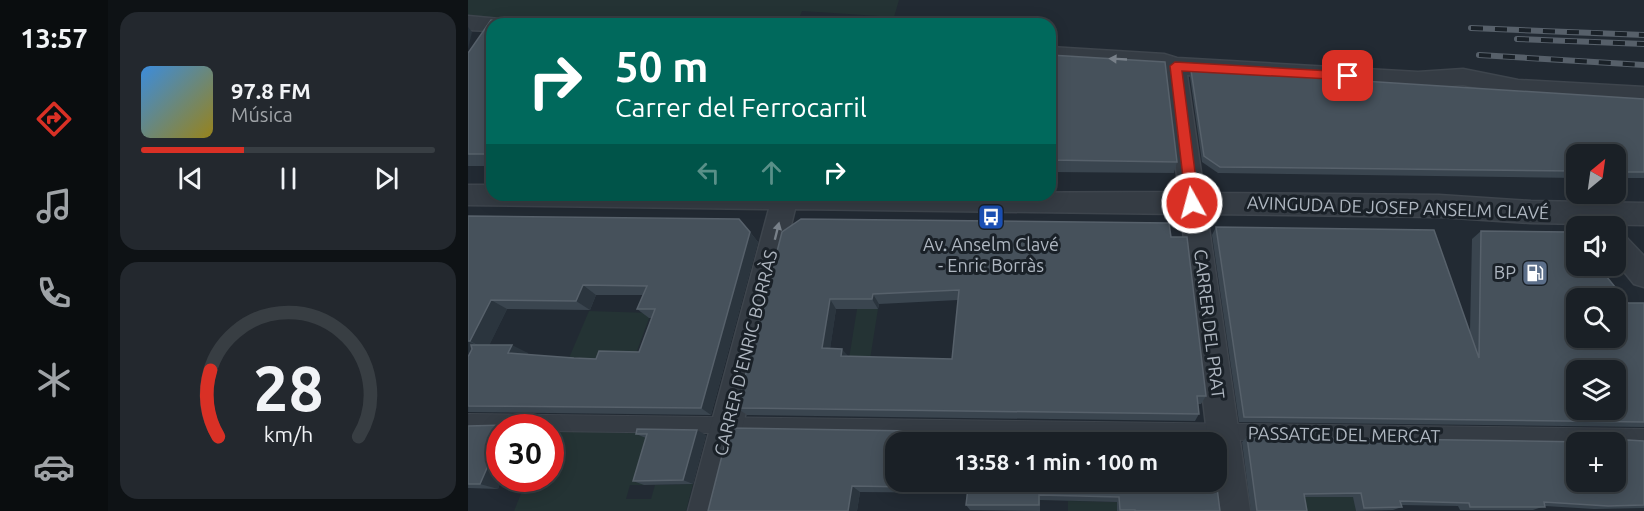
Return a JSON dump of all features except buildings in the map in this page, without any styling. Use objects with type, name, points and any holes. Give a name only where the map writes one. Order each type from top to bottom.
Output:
[{"type":"street","points":[[468,23],[486,26]]},
{"type":"street","points":[[479,48],[486,37]]},
{"type":"street","points":[[1056,55],[1164,62],[1175,66],[1418,80],[1463,77],[1518,88],[1644,96]]},
{"type":"street","name":"CARRER DEL PRAT","points":[[1175,66],[1223,432]]},
{"type":"street","name":"AVINGUDA DE JOSEP ANSELM CLAVÉ","points":[[468,195],[486,195]]},
{"type":"street","name":"CARRER D'ENRIC BORRÀS","points":[[705,511],[785,201]]},
{"type":"street","name":"AVINGUDA DE JOSEP ANSELM CLAVÉ","points":[[1056,201],[1439,206],[1566,218]]},
{"type":"street","name":"AVINGUDA DE JOSEP ANSELM CLAVÉ","points":[[1626,216],[1644,214]]},
{"type":"street","points":[[1626,255],[1644,274]]},
{"type":"street","name":"CARRER DEL PRAT","points":[[1227,464],[1233,511]]},
{"type":"lane","name":"PASSATGE DEL MERCAT","points":[[468,422],[1168,432]]},
{"type":"lane","name":"PASSATGE DEL MERCAT","points":[[1227,433],[1644,438]]},
{"type":"shaded area","points":[[468,0],[899,0],[894,17],[802,11],[799,18],[468,19]]},
{"type":"shaded area","points":[[857,309],[878,309],[869,366],[848,365]]},
{"type":"shaded area","points":[[589,311],[651,313],[634,359],[566,365]]},
{"type":"shaded area","points":[[564,428],[650,429],[658,439],[644,485],[630,485],[626,499],[651,499],[655,485],[693,484],[686,511],[514,511],[522,492],[564,492]]},
{"type":"shaded area","points":[[1365,480],[1355,504],[1356,511],[1300,511],[1297,497]]},
{"type":"shaded area","points":[[1068,501],[1117,502],[1117,511],[1068,511]]},
{"type":"railway","points":[[1471,28],[1644,35]]},
{"type":"railway","points":[[1517,39],[1644,44]]},
{"type":"railway","points":[[1479,55],[1644,65]]},
{"type":"place","name":"Av. Anselm Clavé - Enric Borràs","points":[[991,217]]},
{"type":"place","name":"BP","points":[[1535,273]]},
{"type":"route","points":[[1192,203],[1175,66],[1348,76]]}]
